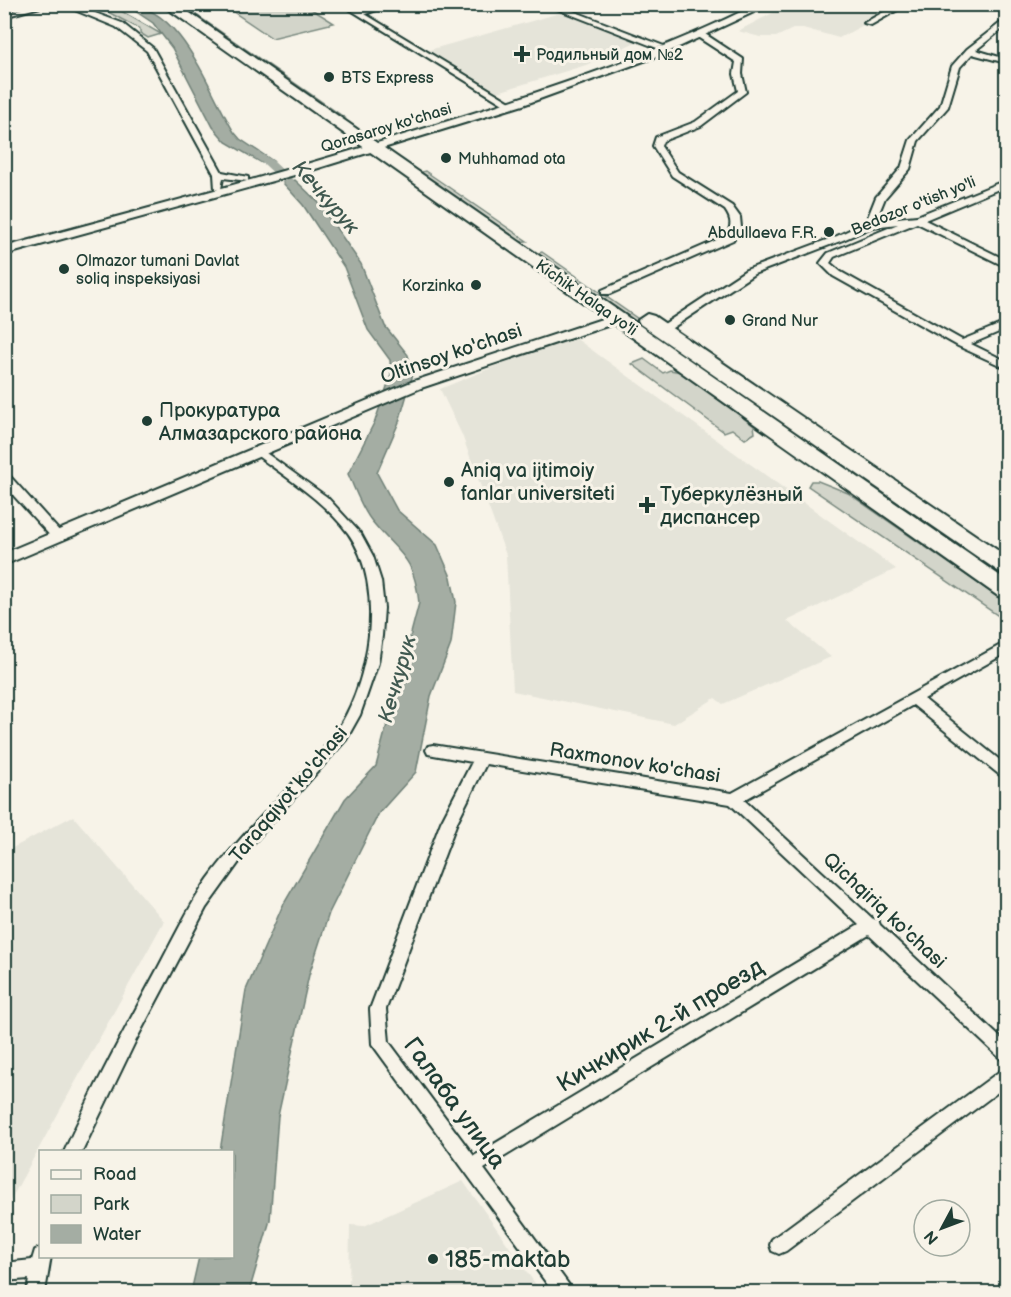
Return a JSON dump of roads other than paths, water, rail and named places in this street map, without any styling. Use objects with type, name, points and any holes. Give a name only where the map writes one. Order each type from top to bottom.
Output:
[{"type":"highway","name":"Kichik Halqa yo'li","points":[[167,4],[381,145],[530,248],[617,318],[1006,591]]},
{"type":"highway","name":"Kichik Halqa yo'li","points":[[188,4],[381,145]]},
{"type":"highway","name":"Kichik Halqa yo'li","points":[[530,248],[606,292],[1006,566]]},
{"type":"highway","points":[[890,510],[910,500]]},
{"type":"main road","name":"Qorasaroy ko'chasi","points":[[508,103],[700,31],[752,4]]},
{"type":"main road","name":"Qorasaroy ko'chasi","points":[[4,251],[381,145],[702,36],[766,4]]},
{"type":"main road","name":"Qorasaroy ko'chasi","points":[[4,246],[218,181],[271,175]]},
{"type":"main road","name":"Oltinsoy ko'chasi","points":[[4,560],[416,385],[617,318]]},
{"type":"street","points":[[4,15],[48,4]]},
{"type":"street","points":[[63,4],[119,25],[150,50],[218,181]]},
{"type":"street","points":[[344,4],[508,103]]},
{"type":"street","points":[[359,13],[391,4]]},
{"type":"street","points":[[547,4],[578,9],[660,46]]},
{"type":"street","points":[[868,23],[905,4]]},
{"type":"street","points":[[870,224],[881,197],[905,169],[914,140],[944,108],[956,66],[970,51],[1006,23]]},
{"type":"street","points":[[606,292],[730,238],[734,233],[737,222],[732,211],[674,173],[657,146],[659,139],[698,124],[742,92],[738,74],[740,61],[702,36]]},
{"type":"street","points":[[970,51],[1006,61]]},
{"type":"street","name":"Bedozor o'tish yo'li","points":[[962,344],[830,269],[825,261],[831,255],[1006,183]]},
{"type":"street","points":[[662,330],[675,324],[722,288],[750,272],[840,238],[870,224],[917,219],[1006,264]]},
{"type":"street","points":[[962,344],[1006,325]]},
{"type":"street","points":[[962,344],[1006,365]]},
{"type":"street","name":"Taraqqiyot ko'chasi","points":[[74,1150],[117,1056],[206,894],[248,839],[339,738],[356,708],[370,664],[377,601],[373,572],[366,552],[330,506],[259,452]]},
{"type":"street","points":[[4,477],[58,537]]},
{"type":"street","name":"Raxmonov ko'chasi","points":[[432,750],[734,799],[1006,646]]},
{"type":"street","points":[[915,699],[1006,772]]},
{"type":"street","name":"Галаба улица","points":[[481,759],[449,822],[378,1009],[381,1044],[564,1293]]},
{"type":"street","name":"Qichqiriq ko'chasi","points":[[734,799],[1006,1053]]},
{"type":"street","name":"Кичкирик 2-й проезд","points":[[472,1167],[872,926]]},
{"type":"street","points":[[779,1245],[1006,1076]]},
{"type":"street","points":[[4,1272],[41,1263],[36,1293]]},
{"type":"water","points":[[126,5],[145,9],[163,19],[178,34],[203,74],[234,132],[240,139],[273,161],[262,163],[226,142],[213,127],[172,48],[153,23]]},
{"type":"water","points":[[295,180],[319,203],[361,264],[385,326],[408,355],[413,374],[399,422],[377,473],[397,510],[437,545],[451,577],[456,602],[451,644],[431,696],[416,772],[379,813],[329,913],[309,975],[278,1116],[270,1220],[249,1292],[191,1292],[199,1258],[234,1258],[234,1150],[220,1150],[246,990],[282,907],[345,799],[376,766],[419,603],[417,587],[409,564],[367,515],[348,474],[375,421],[391,375],[390,360],[368,330],[344,267],[303,205],[283,183]]},
{"type":"waterway","name":"Кечкурук","points":[[251,151],[268,162],[303,195]]},
{"type":"place","name":"Родильный дом №2","points":[[522,54]]},
{"type":"place","name":"BTS Express","points":[[329,77]]},
{"type":"place","name":"Muhhamad ota","points":[[446,158]]},
{"type":"place","name":"Abdullaeva F.R.","points":[[829,232]]},
{"type":"place","name":"Olmazor tumani Davlat soliq inspeksiyasi","points":[[64,269]]},
{"type":"place","name":"Korzinka","points":[[476,285]]},
{"type":"place","name":"Grand Nur","points":[[730,320]]},
{"type":"place","name":"Прокуратура Алмазарского района","points":[[147,421]]},
{"type":"place","name":"Aniq va ijtimoiy fanlar universiteti","points":[[449,482]]},
{"type":"place","name":"Туберкулёзный диспансер","points":[[647,505]]},
{"type":"place","name":"185-maktab","points":[[433,1259]]}]
